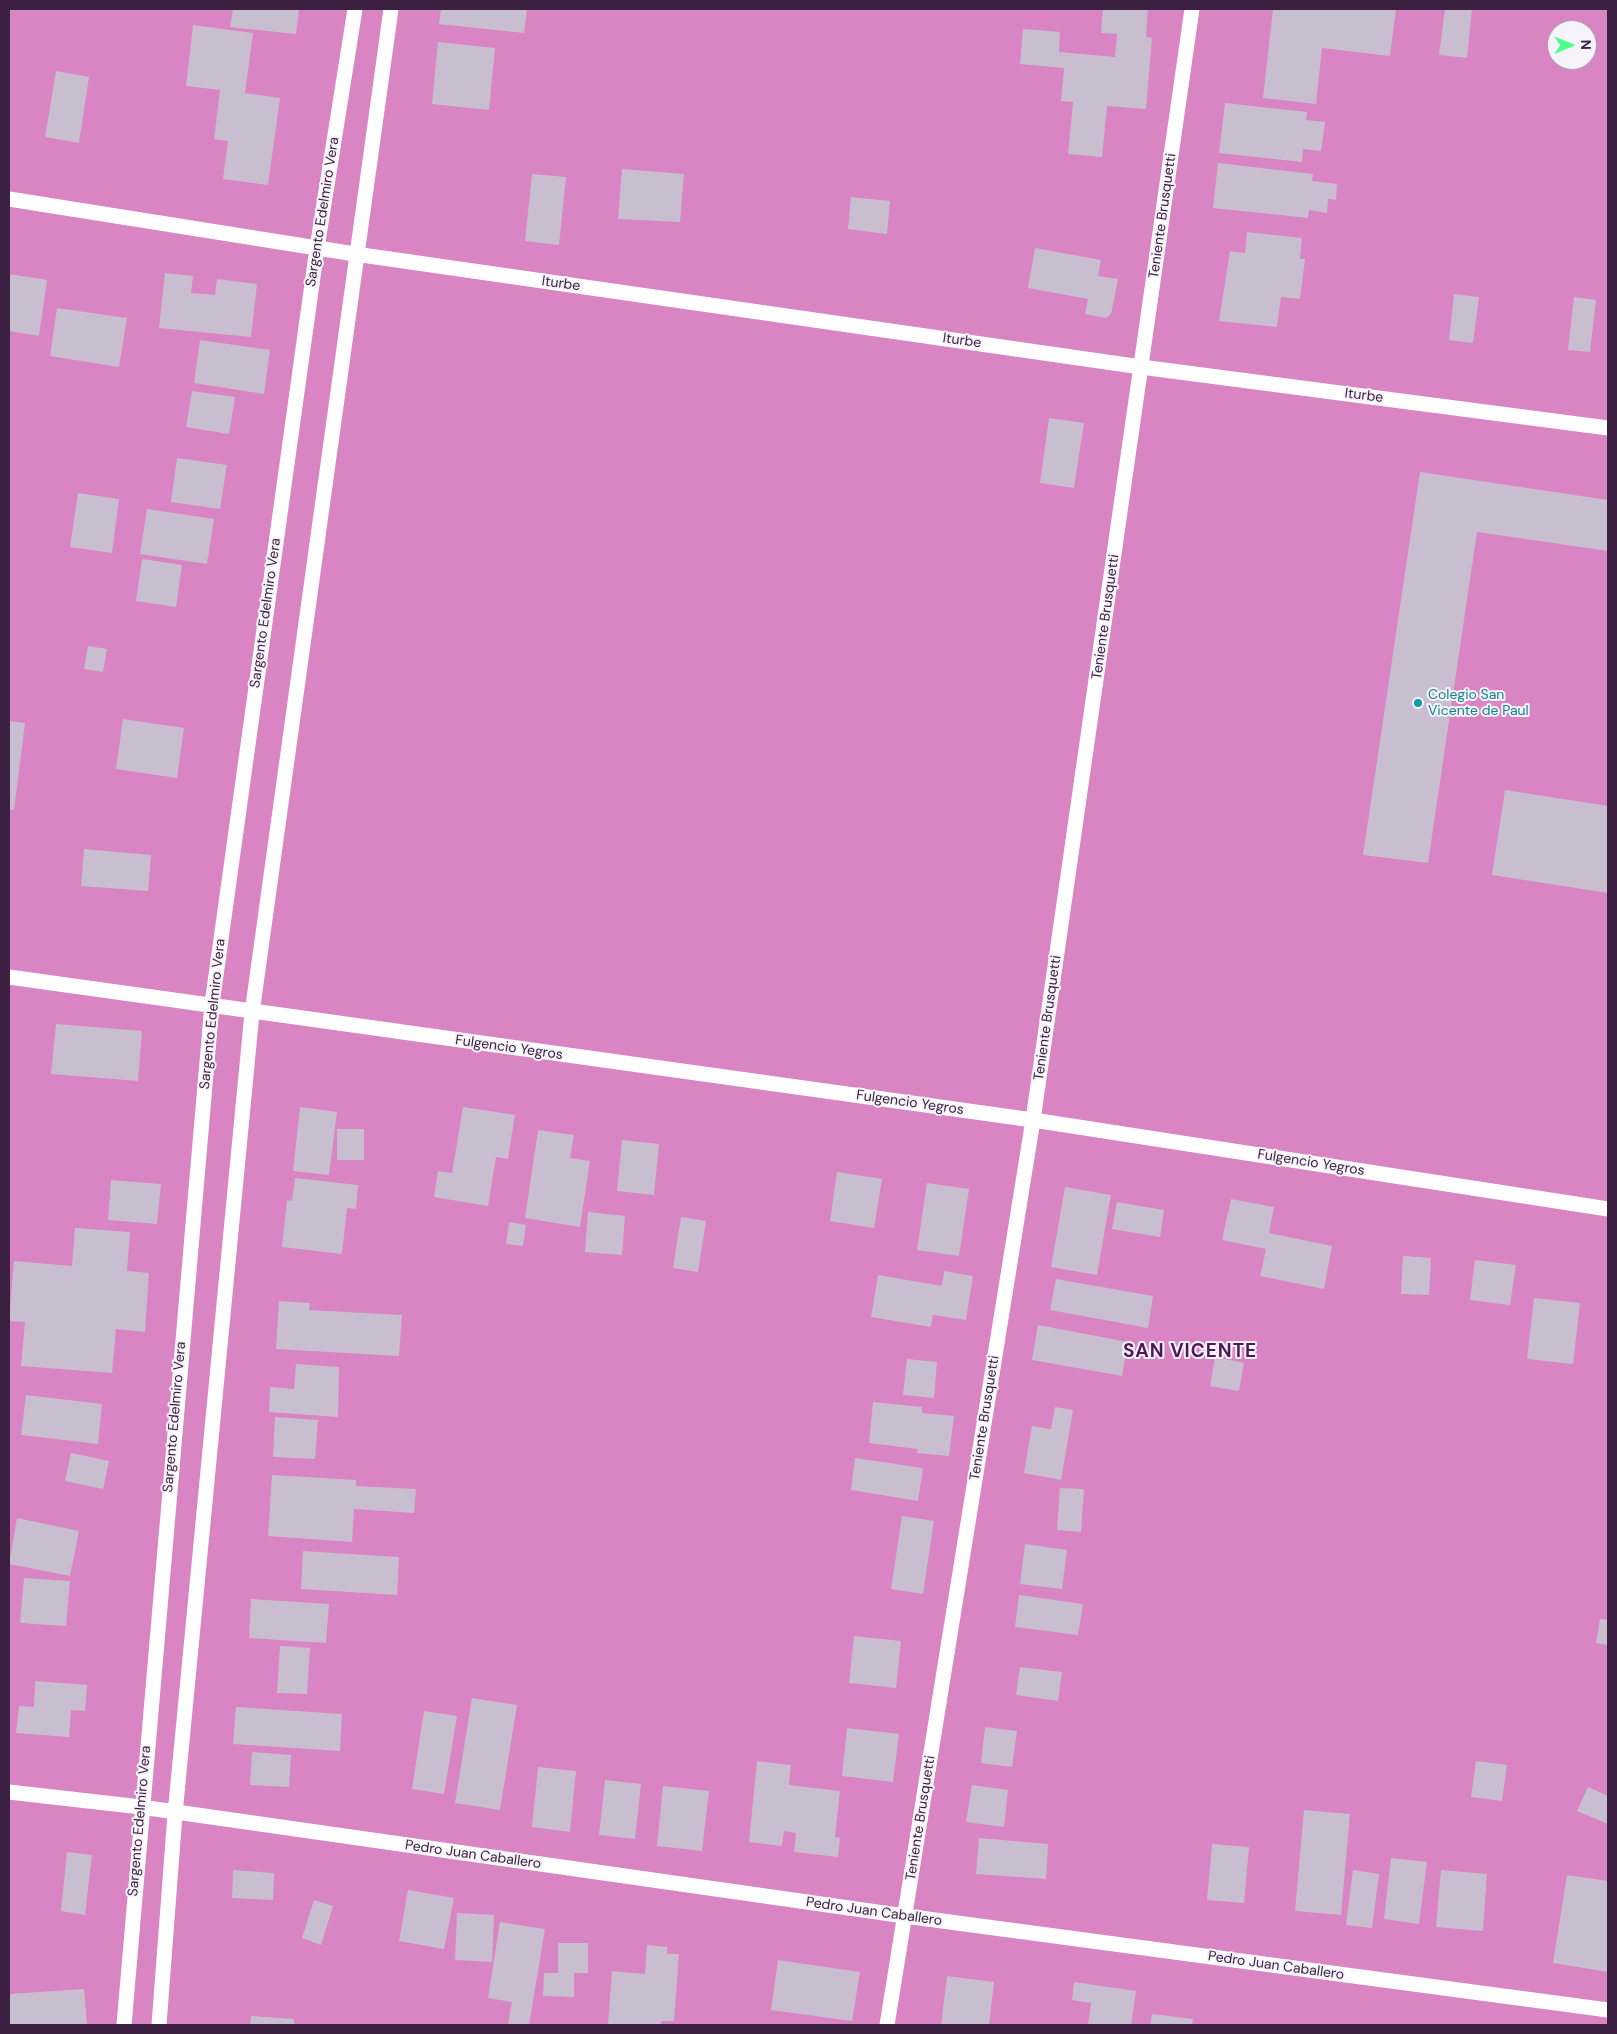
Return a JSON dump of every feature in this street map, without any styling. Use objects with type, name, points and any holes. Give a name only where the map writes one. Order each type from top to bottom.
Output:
[{"type":"street","name":"Sargento Edelmiro Vera","points":[[124,2025],[141,1807],[212,1004],[317,248],[355,9]]},
{"type":"street","points":[[159,2025],[175,1814],[252,1013],[390,9]]},
{"type":"street","name":"Teniente Brusquetti","points":[[887,2025],[1034,1120],[1192,9]]},
{"type":"street","name":"Iturbe","points":[[9,198],[356,254],[1141,367],[1608,428]]},
{"type":"street","name":"Fulgencio Yegros","points":[[9,977],[212,1004],[252,1013],[1034,1120],[1608,1209]]},
{"type":"street","name":"Pedro Juan Caballero","points":[[9,1792],[141,1807],[175,1814],[905,1916],[1608,2010]]},
{"type":"shaded area","points":[[9,9],[1608,9],[1608,2025],[9,2025]]},
{"type":"building","points":[[233,9],[299,9],[296,34],[230,27]]},
{"type":"building","points":[[441,9],[527,9],[524,33],[439,24]]},
{"type":"building","points":[[1103,9],[1148,9],[1146,37],[1152,38],[1146,109],[1107,106],[1102,157],[1068,154],[1073,102],[1061,101],[1064,68],[1020,64],[1023,29],[1060,32],[1059,52],[1115,57],[1117,34],[1101,33]]},
{"type":"building","points":[[1273,9],[1396,9],[1390,56],[1322,48],[1316,104],[1263,98]]},
{"type":"building","points":[[1445,9],[1472,9],[1467,58],[1439,55]]},
{"type":"building","points":[[193,25],[253,33],[245,93],[280,98],[268,185],[223,179],[228,141],[214,139],[220,90],[186,86]]},
{"type":"building","points":[[438,42],[495,48],[489,110],[432,104]]},
{"type":"building","points":[[56,71],[89,77],[79,143],[45,137]]},
{"type":"building","points":[[1225,103],[1307,112],[1306,120],[1325,122],[1321,151],[1303,149],[1302,162],[1219,153]]},
{"type":"building","points":[[1218,163],[1313,174],[1312,181],[1337,184],[1336,200],[1328,199],[1327,213],[1309,210],[1308,218],[1213,208]]},
{"type":"building","points":[[622,169],[684,174],[680,222],[618,219]]},
{"type":"building","points":[[532,174],[566,177],[559,245],[525,241]]},
{"type":"building","points":[[851,197],[890,201],[887,234],[848,229]]},
{"type":"building","points":[[1247,232],[1302,238],[1300,259],[1305,259],[1300,299],[1281,297],[1277,327],[1219,321],[1230,251],[1245,253]]},
{"type":"building","points":[[1035,248],[1101,260],[1098,276],[1118,279],[1111,314],[1106,318],[1085,314],[1088,299],[1028,288]]},
{"type":"building","points":[[165,273],[193,276],[191,293],[215,295],[217,279],[257,284],[251,337],[159,328]]},
{"type":"building","points":[[9,274],[47,280],[39,336],[9,331]]},
{"type":"building","points":[[1454,294],[1479,297],[1473,343],[1449,340]]},
{"type":"building","points":[[1574,297],[1596,300],[1590,352],[1568,350]]},
{"type":"building","points":[[57,308],[127,318],[119,367],[50,356]]},
{"type":"building","points":[[200,340],[270,350],[264,394],[194,383]]},
{"type":"building","points":[[192,391],[235,397],[229,434],[186,427]]},
{"type":"building","points":[[1049,418],[1084,423],[1074,488],[1040,483]]},
{"type":"building","points":[[177,458],[227,465],[220,509],[171,502]]},
{"type":"building","name":"Colegio San Vicente de Paul","points":[[1420,472],[1608,500],[1608,551],[1477,532],[1428,863],[1363,855]]},
{"type":"building","points":[[78,493],[119,499],[112,553],[70,547]]},
{"type":"building","points":[[147,509],[214,519],[207,564],[140,554]]},
{"type":"building","points":[[142,559],[182,565],[176,607],[136,601]]},
{"type":"building","points":[[88,646],[107,649],[103,672],[84,669]]},
{"type":"building","points":[[123,719],[184,728],[177,778],[116,769]]},
{"type":"building","points":[[9,721],[25,723],[14,810],[9,809]]},
{"type":"building","points":[[1505,790],[1608,806],[1608,893],[1492,875]]},
{"type":"building","points":[[84,849],[151,855],[148,891],[81,886]]},
{"type":"building","points":[[56,1024],[142,1031],[138,1081],[51,1074]]},
{"type":"building","points":[[300,1107],[337,1112],[329,1175],[293,1171]]},
{"type":"building","points":[[463,1107],[515,1115],[508,1159],[496,1157],[488,1206],[434,1197],[438,1171],[452,1173]]},
{"type":"building","points":[[337,1129],[364,1129],[364,1160],[337,1160]]},
{"type":"building","points":[[538,1130],[574,1135],[570,1158],[590,1161],[580,1227],[525,1218]]},
{"type":"building","points":[[622,1140],[659,1144],[654,1195],[617,1191]]},
{"type":"building","points":[[837,1172],[882,1179],[874,1228],[830,1221]]},
{"type":"building","points":[[295,1178],[358,1185],[356,1209],[347,1208],[342,1254],[282,1247],[287,1200],[292,1201]]},
{"type":"building","points":[[111,1180],[161,1184],[157,1224],[108,1220]]},
{"type":"building","points":[[927,1183],[969,1189],[959,1256],[917,1250]]},
{"type":"building","points":[[1065,1187],[1111,1195],[1097,1275],[1051,1267]]},
{"type":"building","points":[[1231,1199],[1274,1207],[1269,1233],[1332,1246],[1324,1289],[1260,1276],[1266,1249],[1222,1240]]},
{"type":"building","points":[[1117,1202],[1164,1210],[1160,1237],[1112,1229]]},
{"type":"building","points":[[588,1212],[625,1216],[622,1255],[585,1252]]},
{"type":"building","points":[[681,1217],[706,1221],[698,1272],[673,1268]]},
{"type":"building","points":[[509,1222],[526,1225],[523,1246],[506,1244]]},
{"type":"building","points":[[75,1228],[130,1232],[127,1271],[149,1273],[145,1332],[116,1329],[112,1373],[21,1366],[25,1322],[9,1321],[14,1261],[72,1266]]},
{"type":"building","points":[[1403,1256],[1431,1258],[1429,1295],[1401,1294]]},
{"type":"building","points":[[1475,1260],[1516,1265],[1510,1305],[1470,1300]]},
{"type":"building","points":[[944,1271],[973,1276],[966,1320],[933,1315],[931,1327],[871,1317],[878,1275],[942,1286]]},
{"type":"building","points":[[1056,1279],[1153,1296],[1148,1328],[1050,1310]]},
{"type":"building","points":[[1534,1298],[1580,1303],[1573,1364],[1527,1359]]},
{"type":"building","points":[[279,1301],[310,1303],[309,1310],[402,1315],[399,1356],[276,1349]]},
{"type":"building","points":[[1038,1325],[1128,1342],[1122,1376],[1032,1360]]},
{"type":"building","points":[[1215,1357],[1244,1363],[1239,1391],[1210,1386]]},
{"type":"building","points":[[907,1359],[937,1362],[934,1398],[903,1395]]},
{"type":"building","points":[[296,1364],[339,1367],[338,1417],[269,1412],[270,1387],[294,1389]]},
{"type":"building","points":[[26,1395],[102,1404],[98,1444],[21,1435]]},
{"type":"building","points":[[873,1402],[922,1407],[922,1413],[954,1416],[949,1456],[917,1453],[918,1449],[869,1443]]},
{"type":"building","points":[[1055,1407],[1073,1410],[1061,1480],[1024,1473],[1032,1426],[1051,1429]]},
{"type":"building","points":[[275,1417],[318,1420],[315,1459],[273,1457]]},
{"type":"building","points":[[71,1453],[109,1461],[103,1489],[65,1481]]},
{"type":"building","points":[[855,1458],[923,1468],[918,1501],[851,1490]]},
{"type":"building","points":[[272,1475],[356,1480],[356,1486],[416,1489],[414,1513],[354,1509],[352,1542],[268,1536]]},
{"type":"building","points":[[1060,1488],[1084,1489],[1081,1532],[1057,1530]]},
{"type":"building","points":[[902,1516],[934,1521],[923,1594],[891,1589]]},
{"type":"building","points":[[17,1518],[79,1531],[70,1576],[9,1564]]},
{"type":"building","points":[[1025,1544],[1067,1550],[1062,1589],[1020,1584]]},
{"type":"building","points":[[303,1551],[399,1557],[397,1595],[301,1589]]},
{"type":"building","points":[[24,1578],[70,1581],[66,1626],[20,1623]]},
{"type":"building","points":[[1019,1595],[1083,1604],[1078,1635],[1015,1627]]},
{"type":"building","points":[[251,1599],[329,1604],[326,1643],[249,1638]]},
{"type":"building","points":[[1600,1619],[1608,1620],[1608,1645],[1596,1643]]},
{"type":"building","points":[[854,1636],[901,1641],[896,1688],[849,1683]]},
{"type":"building","points":[[280,1646],[310,1648],[307,1694],[277,1693]]},
{"type":"building","points":[[1020,1667],[1062,1672],[1058,1701],[1016,1695]]},
{"type":"building","points":[[35,1681],[87,1685],[85,1711],[71,1710],[69,1737],[16,1733],[19,1706],[34,1707]]},
{"type":"building","points":[[472,1698],[517,1705],[500,1810],[455,1803]]},
{"type":"building","points":[[236,1707],[342,1714],[340,1751],[233,1744]]},
{"type":"building","points":[[424,1711],[457,1716],[444,1794],[412,1789]]},
{"type":"building","points":[[985,1727],[1017,1731],[1012,1767],[981,1763]]},
{"type":"building","points":[[847,1728],[899,1734],[893,1782],[842,1776]]},
{"type":"building","points":[[252,1752],[291,1755],[289,1787],[250,1785]]},
{"type":"building","points":[[757,1761],[791,1765],[789,1785],[840,1791],[835,1837],[840,1838],[838,1857],[794,1852],[796,1833],[784,1831],[782,1846],[749,1842]]},
{"type":"building","points":[[1476,1761],[1507,1765],[1502,1801],[1471,1797]]},
{"type":"building","points":[[538,1767],[576,1771],[570,1832],[532,1827]]},
{"type":"building","points":[[605,1780],[641,1784],[635,1839],[599,1835]]},
{"type":"building","points":[[972,1785],[1008,1790],[1004,1827],[966,1822]]},
{"type":"building","points":[[663,1786],[709,1791],[702,1851],[657,1846]]},
{"type":"building","points":[[1588,1787],[1608,1796],[1608,1824],[1577,1811]]},
{"type":"building","points":[[1304,1810],[1350,1814],[1341,1915],[1295,1911]]},
{"type":"building","points":[[979,1838],[1048,1844],[1046,1879],[976,1874]]},
{"type":"building","points":[[1212,1844],[1249,1847],[1244,1903],[1207,1900]]},
{"type":"building","points":[[67,1852],[92,1855],[85,1915],[61,1911]]},
{"type":"building","points":[[1391,1858],[1427,1862],[1419,1924],[1384,1919]]},
{"type":"building","points":[[233,1870],[274,1873],[273,1900],[232,1898]]},
{"type":"building","points":[[1353,1870],[1379,1874],[1372,1928],[1346,1925]]},
{"type":"building","points":[[1441,1870],[1487,1874],[1483,1931],[1436,1927]]},
{"type":"building","points":[[1567,1875],[1608,1881],[1608,1972],[1553,1963]]},
{"type":"building","points":[[408,1890],[454,1898],[444,1949],[399,1941]]},
{"type":"building","points":[[314,1900],[333,1906],[321,1945],[302,1938]]},
{"type":"building","points":[[457,1913],[494,1915],[492,1962],[455,1960]]},
{"type":"building","points":[[500,1922],[545,1929],[529,2025],[508,2025],[512,2002],[488,1998]]},
{"type":"building","points":[[558,1943],[588,1943],[588,1973],[574,1973],[574,1997],[543,1996],[544,1973],[558,1973]]},
{"type":"building","points":[[647,1945],[667,1947],[667,1954],[679,1954],[674,2021],[661,2021],[661,2025],[608,2025],[612,1971],[645,1974]]},
{"type":"building","points":[[778,1960],[860,1972],[852,2021],[771,2010]]},
{"type":"building","points":[[947,1976],[994,1982],[989,2025],[941,2025]]},
{"type":"building","points":[[1074,1982],[1136,1991],[1131,2025],[1088,2025],[1091,2003],[1072,2000]]},
{"type":"building","points":[[84,1989],[87,2025],[9,2025],[9,1994]]},
{"type":"building","points":[[1152,2014],[1193,2019],[1192,2025],[1150,2025]]},
{"type":"building","points":[[251,2016],[294,2019],[294,2025],[250,2025]]},
{"type":"place","name":"Colegio San Vicente de Paul","points":[[1418,703]]},
{"type":"district","name":"SAN VICENTE","points":[[1190,1352]]}]
